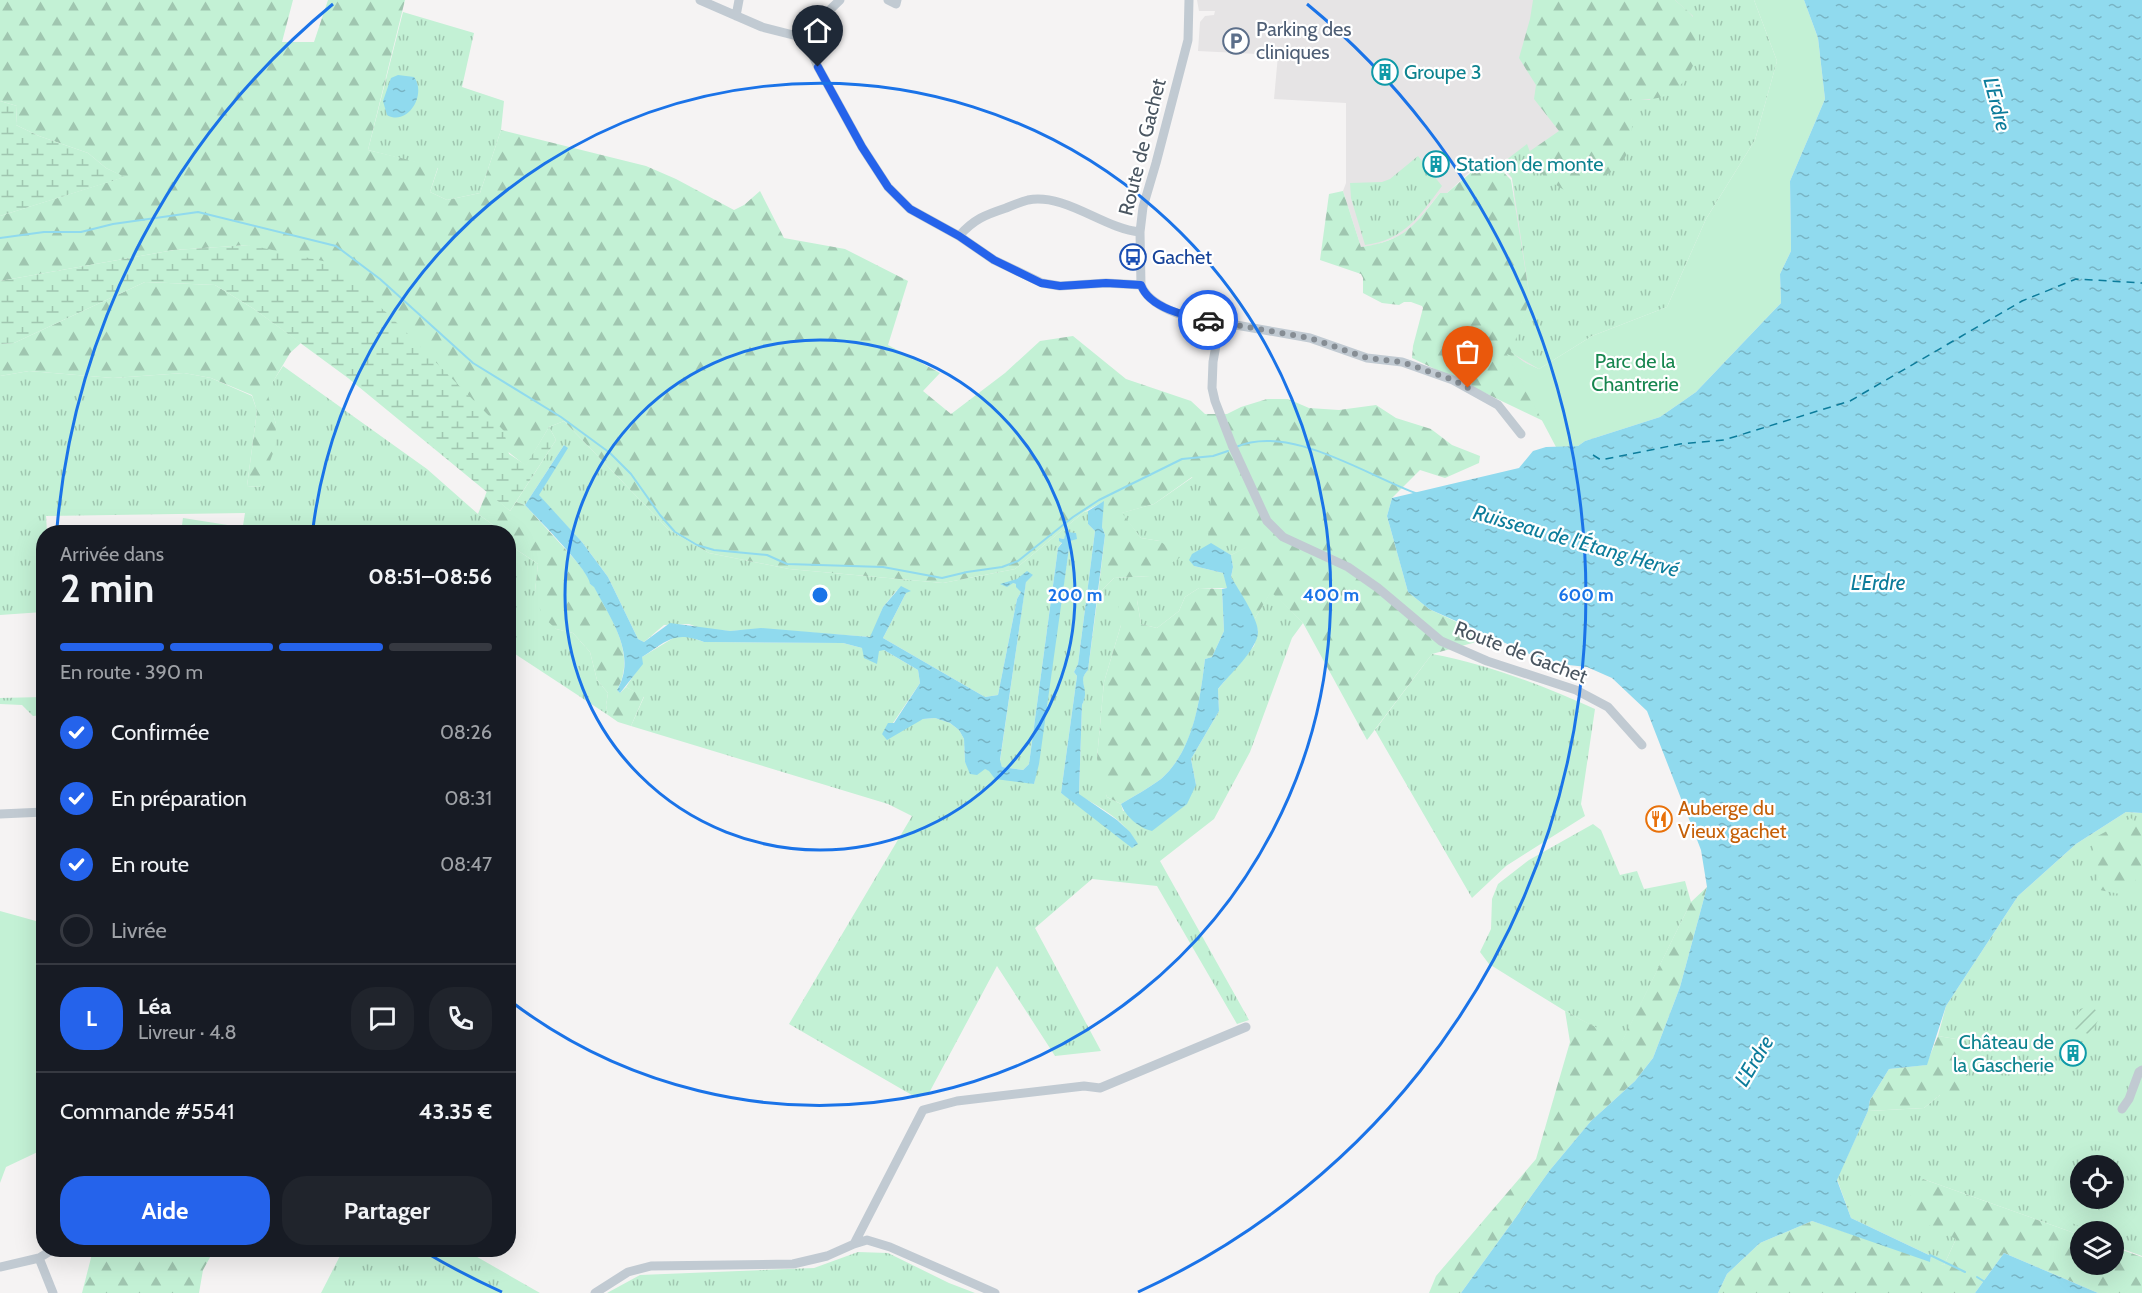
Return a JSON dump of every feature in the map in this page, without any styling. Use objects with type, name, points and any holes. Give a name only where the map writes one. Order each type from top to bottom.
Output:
[{"type":"street","points":[[700,0],[762,27],[806,38]]},
{"type":"street","points":[[736,16],[739,0]]},
{"type":"street","points":[[806,38],[813,26],[840,0]]},
{"type":"street","points":[[888,0],[896,4],[897,0]]},
{"type":"street","name":"Route de Gachet","points":[[1141,285],[1140,232],[1143,207],[1188,40],[1189,0]]},
{"type":"street","points":[[806,38],[815,60],[862,147],[888,187],[910,209],[959,236],[1002,265],[1041,283],[1060,286],[1106,283],[1141,285],[1147,295],[1175,313],[1310,338],[1367,358],[1402,362],[1443,376],[1498,405],[1521,434]]},
{"type":"street","points":[[959,236],[971,223],[993,212],[1029,200],[1068,205],[1123,229],[1140,232]]},
{"type":"street","name":"Route de Gachet","points":[[1220,323],[1213,362],[1212,388],[1233,448],[1267,521],[1283,537],[1348,567],[1378,588],[1441,641],[1495,664],[1576,690],[1608,707],[1642,745]]},
{"type":"street","points":[[0,814],[36,812]]},
{"type":"street","points":[[854,1244],[923,1110],[957,1101],[1084,1086],[1100,1088],[1246,1027]]},
{"type":"street","points":[[2122,1109],[2142,1070]]},
{"type":"street","points":[[595,1293],[627,1272],[651,1266],[793,1264],[827,1256],[867,1240],[890,1247],[995,1293]]},
{"type":"street","points":[[0,1267],[39,1258],[53,1293]]},
{"type":"shaded area","points":[[1197,0],[1754,0],[1539,369],[1507,354],[1519,244],[1512,178],[1487,156],[1447,193],[1440,193],[1416,223],[1400,236],[1375,245],[1361,247],[1343,191],[1346,183],[1346,103],[1274,99],[1278,55],[1198,51],[1200,22],[1205,16],[1214,15],[1215,11],[1199,11]]},
{"type":"green space","points":[[0,0],[293,0],[282,42],[314,42],[328,0],[405,0],[368,150],[438,167],[430,192],[447,200],[480,193],[501,130],[646,166],[734,210],[744,205],[760,191],[784,238],[845,249],[908,281],[888,345],[940,373],[923,391],[951,414],[1005,373],[1040,341],[1073,336],[1126,379],[1191,401],[1205,414],[1227,414],[1267,399],[1288,399],[1309,408],[1339,410],[1376,405],[1396,418],[1431,429],[1452,445],[1480,456],[1479,463],[1445,478],[1420,470],[1392,498],[1387,516],[1408,592],[1429,609],[1491,638],[1432,654],[1367,740],[1303,623],[1271,592],[1254,620],[1231,577],[1233,567],[1231,555],[1254,543],[1208,537],[1212,483],[1200,486],[1192,477],[1154,504],[1122,513],[1141,538],[1160,541],[1181,557],[1150,576],[1114,578],[1098,594],[1105,535],[1102,527],[1103,502],[1084,512],[1015,569],[943,583],[789,569],[709,553],[668,529],[564,421],[549,427],[526,466],[249,245],[174,250],[0,281],[0,216],[124,177],[106,168],[88,153],[39,136],[16,125],[17,106],[0,101]]},
{"type":"green space","points":[[1533,0],[1675,0],[1692,16],[1699,34],[1699,45],[1693,66],[1688,76],[1674,91],[1658,98],[1629,99],[1632,118],[1631,138],[1628,152],[1622,162],[1604,176],[1564,190],[1544,177],[1530,151],[1559,131],[1534,99],[1536,85],[1519,58]]},
{"type":"green space","points":[[1675,0],[1754,0],[1777,61],[1755,140],[1706,219],[1667,307],[1592,336],[1539,369],[1510,352],[1530,299],[1512,178],[1501,164],[1527,144],[1530,152],[1632,120],[1628,110],[1629,98],[1650,100],[1693,16]]},
{"type":"green space","name":"Parc de la Chantrerie","points":[[1754,0],[1804,0],[1818,38],[1825,99],[1790,181],[1791,251],[1780,274],[1781,303],[1696,392],[1660,417],[1585,441],[1578,446],[1556,447],[1507,354],[1539,369],[1592,336],[1667,307],[1706,219],[1755,140],[1777,61]]},
{"type":"green space","points":[[403,12],[474,33],[462,87],[504,101],[501,130],[480,193],[447,200],[430,192],[438,168],[368,150]]},
{"type":"green space","points":[[0,101],[17,106],[16,125],[39,136],[88,153],[106,168],[125,177],[0,216]]},
{"type":"green space","points":[[1418,156],[1442,186],[1419,216],[1401,232],[1391,238],[1365,245],[1351,198],[1350,183],[1382,182],[1390,179]]},
{"type":"green space","points":[[1489,157],[1511,180],[1530,299],[1511,352],[1550,382],[1585,441],[1412,358],[1422,306],[1411,302],[1399,305],[1382,303],[1363,293],[1361,274],[1320,260],[1329,194],[1343,191],[1361,247],[1376,244],[1388,241],[1408,230],[1440,193],[1447,193]]},
{"type":"green space","points":[[249,245],[332,263],[389,315],[504,431],[509,454],[526,465],[549,427],[556,440],[510,511],[348,378],[254,309],[215,285],[145,282],[14,343],[0,344],[0,281],[174,250]]},
{"type":"green space","points":[[145,282],[215,285],[254,309],[301,343],[290,353],[267,392],[276,424],[275,448],[260,487],[247,486],[257,411],[252,395],[211,378],[184,373],[113,378],[29,371],[0,376],[0,344],[14,343]]},
{"type":"green space","points":[[283,366],[427,469],[493,525],[243,525],[245,513],[46,516],[47,525],[36,525],[36,612],[0,615],[0,376],[29,371],[113,378],[184,373],[211,378],[252,396],[257,411],[247,486],[260,487],[276,424],[266,392]]},
{"type":"green space","points":[[564,421],[668,529],[709,553],[789,569],[943,583],[1015,569],[1088,511],[1088,524],[1095,531],[1078,664],[1074,672],[1077,676],[1061,793],[1131,837],[1116,819],[1079,795],[1082,705],[1085,694],[1083,678],[1088,670],[1098,594],[1114,578],[1150,576],[1160,541],[1141,538],[1121,513],[1154,504],[1193,477],[1213,483],[1256,543],[1231,555],[1211,544],[1194,566],[1223,573],[1228,588],[1199,588],[1185,597],[1179,611],[1157,628],[1141,624],[1137,600],[1121,625],[1104,682],[1097,758],[1107,797],[1121,804],[1123,811],[1196,785],[1191,759],[1219,711],[1218,689],[1254,646],[1258,631],[1254,620],[1271,591],[1303,623],[1292,638],[1250,752],[1214,819],[1160,861],[1249,1020],[1237,1024],[1157,886],[1092,879],[1035,928],[1101,1051],[1055,1056],[997,966],[929,1093],[917,1098],[789,1024],[912,816],[888,804],[631,726],[644,697],[626,687],[638,669],[642,657],[675,637],[690,637],[704,642],[843,643],[884,650],[918,670],[920,683],[893,723],[882,734],[923,719],[935,718],[950,723],[959,730],[964,739],[965,762],[970,770],[985,769],[1034,784],[1070,541],[1072,540],[1070,533],[1067,532],[1064,539],[1059,538],[1062,542],[1058,548],[1029,764],[1023,770],[1002,767],[1000,761],[1026,581],[1033,575],[1013,583],[1017,584],[1021,592],[1017,599],[998,695],[985,697],[883,638],[906,593],[897,590],[883,607],[871,637],[761,629],[730,631],[702,629],[689,624],[664,625],[644,642],[638,639],[608,577],[582,542],[538,495],[567,448],[564,445],[525,505],[516,502],[556,440],[549,427]]},
{"type":"green space","points":[[487,491],[510,511],[516,502],[525,505],[590,579],[590,584],[594,586],[614,624],[623,650],[622,677],[617,690],[620,693],[626,687],[644,696],[631,726],[618,722],[608,715],[606,705],[608,693],[597,680],[590,652],[573,633],[556,629],[542,616],[535,591],[538,564],[516,549],[516,525],[493,525],[478,514]]},
{"type":"green space","points":[[183,518],[228,525],[182,525]]},
{"type":"green space","points":[[516,549],[538,564],[535,591],[556,629],[573,633],[590,652],[597,680],[608,693],[606,705],[608,715],[516,655]]},
{"type":"green space","points":[[1199,588],[1222,589],[1224,631],[1212,657],[1205,659],[1194,724],[1181,754],[1172,767],[1161,779],[1121,804],[1107,797],[1099,776],[1097,758],[1104,682],[1121,625],[1117,597],[1127,592],[1137,600],[1141,624],[1157,628],[1179,611],[1185,597]]},
{"type":"green space","points":[[1432,654],[1515,677],[1595,709],[1581,804],[1585,816],[1506,866],[1472,898],[1375,730]]},
{"type":"green space","points":[[36,697],[36,716],[33,716],[22,705],[0,704],[0,698]]},
{"type":"green space","points":[[2126,812],[2142,813],[2142,1256],[2124,1250],[2124,1221],[2070,1221],[2070,1231],[1923,1179],[1956,1239],[1944,1265],[1930,1262],[1931,1256],[1851,1218],[1837,1179],[1868,1111],[1924,1108],[1940,1095],[1956,1039],[1938,1036],[1946,1006],[2018,896],[2076,844]]},
{"type":"green space","points":[[2131,818],[2142,832],[2142,871],[2125,895],[2100,890],[2093,856],[2094,838]]},
{"type":"green space","points":[[1593,824],[1601,830],[1620,875],[1637,871],[1644,889],[1685,881],[1691,902],[1622,1042],[1565,1011],[1489,964],[1480,952],[1491,929],[1492,899],[1498,884],[1529,860]]},
{"type":"green space","points":[[1707,887],[1680,987],[1653,1058],[1635,1081],[1591,1121],[1550,1170],[1461,1293],[1429,1293],[1436,1276],[1536,1159],[1570,1042],[1565,1011],[1622,1041],[1691,902]]},
{"type":"green space","points":[[0,911],[36,921],[36,1153],[6,1167],[0,1183]]},
{"type":"green space","points":[[2090,1006],[2097,1011],[2099,1018],[2091,1035],[2072,1028],[2080,1009]]},
{"type":"green space","points":[[1938,1036],[1956,1039],[1970,1068],[1961,1094],[1940,1095],[1924,1108],[1868,1111],[1870,1100],[1889,1069],[1926,1065]]},
{"type":"green space","points":[[1923,1179],[2070,1231],[2070,1275],[2124,1275],[2124,1251],[2142,1257],[2142,1293],[2098,1293],[2004,1253],[1975,1293],[1718,1293],[1727,1274],[1760,1243],[1812,1221],[1944,1265],[1956,1239],[1899,1210]]},
{"type":"green space","points":[[2075,1209],[2096,1209],[2121,1219],[2120,1221],[2069,1222]]},
{"type":"green space","points":[[858,1252],[888,1253],[975,1293],[607,1293],[640,1275],[814,1268]]},
{"type":"green space","points":[[91,1257],[210,1257],[203,1270],[199,1293],[82,1293]]},
{"type":"green space","points":[[339,1257],[477,1257],[540,1293],[321,1293]]},
{"type":"water","name":"L'Erdre","points":[[1804,0],[2142,0],[2142,813],[2126,812],[2076,844],[2018,896],[1946,1006],[1927,1065],[1889,1069],[1870,1100],[1868,1111],[1837,1180],[1851,1218],[1931,1256],[1930,1262],[1812,1221],[1760,1243],[1727,1274],[1718,1293],[1461,1293],[1550,1170],[1591,1121],[1635,1081],[1653,1058],[1680,987],[1707,887],[1701,850],[1647,711],[1612,678],[1587,667],[1550,663],[1429,609],[1408,592],[1387,516],[1392,498],[1519,468],[1533,451],[1546,447],[1578,446],[1585,441],[1660,417],[1696,392],[1781,303],[1780,274],[1791,251],[1790,181],[1825,99],[1818,38]]},
{"type":"water","points":[[398,75],[414,77],[418,92],[417,100],[408,113],[395,118],[387,115],[383,101],[391,78]]},
{"type":"water","points":[[564,445],[568,448],[539,495],[582,542],[608,577],[638,639],[644,642],[670,623],[730,631],[761,628],[870,637],[883,607],[901,586],[911,591],[906,593],[883,638],[985,697],[998,695],[1017,599],[1021,592],[1016,584],[1013,583],[1007,587],[1000,584],[1017,579],[1027,571],[1033,575],[1026,582],[1000,760],[1002,767],[1023,770],[1029,764],[1058,548],[1062,543],[1059,538],[1064,539],[1066,532],[1076,533],[1077,539],[1070,541],[1039,764],[1034,784],[995,779],[985,769],[977,775],[970,774],[965,762],[964,739],[959,730],[950,723],[935,718],[923,719],[887,740],[882,734],[888,723],[894,723],[920,683],[918,670],[884,650],[879,651],[877,664],[864,658],[862,648],[843,643],[704,642],[678,637],[665,642],[642,657],[643,664],[620,693],[617,690],[623,677],[625,664],[614,624],[582,568],[525,505]]},
{"type":"water","points":[[1104,501],[1102,527],[1105,535],[1088,670],[1083,678],[1085,694],[1082,705],[1079,794],[1117,820],[1130,832],[1138,844],[1132,848],[1061,793],[1077,676],[1074,672],[1078,664],[1095,531],[1088,524],[1088,511]]},
{"type":"water","points":[[1211,543],[1231,555],[1233,567],[1231,577],[1255,619],[1257,639],[1242,662],[1218,689],[1219,711],[1191,759],[1196,785],[1187,804],[1152,831],[1133,821],[1121,804],[1161,779],[1172,767],[1181,754],[1194,723],[1205,659],[1212,657],[1224,631],[1222,589],[1227,588],[1223,573],[1194,566],[1189,560],[1192,554]]},
{"type":"water","points":[[2004,1253],[2098,1293],[1975,1293]]},
{"type":"waterway","name":"Ruisseau de l'Étang Hervé","points":[[0,238],[44,232],[81,232],[113,224],[198,212],[336,246],[380,279],[473,363],[561,417],[610,453],[631,474],[675,532],[697,545],[714,550],[767,555],[787,564],[883,567],[942,578],[1002,567],[1018,561],[1073,517],[1099,500],[1182,459],[1213,456],[1228,451]]},
{"type":"waterway","name":"Ruisseau de l'Étang Hervé","points":[[1236,447],[1257,441],[1280,442],[1304,447],[1418,494]]},
{"type":"waterway","points":[[1930,1255],[1965,1272]]},
{"type":"waterway","points":[[1977,1277],[1985,1282]]},
{"type":"ferry route","points":[[1593,455],[1601,460],[1680,444],[1724,440],[1850,401],[2022,301],[2076,279],[2142,283]]},
{"type":"way so far","points":[[1208,320],[1310,338],[1367,358],[1402,362],[1453,380],[1468,388]]},
{"type":"place","name":"Parking des cliniques","points":[[1236,41]]},
{"type":"place","name":"Groupe 3","points":[[1385,72]]},
{"type":"place","name":"Station de monte","points":[[1436,164]]},
{"type":"place","name":"Gachet","points":[[1133,257]]},
{"type":"place","name":"Auberge du Vieux gachet","points":[[1659,819]]},
{"type":"place","name":"Château de la Gascherie","points":[[2073,1053]]},
{"type":"route","points":[[818,67],[862,147],[888,187],[897,198],[919,215],[959,236],[1011,270],[1041,283],[1060,286],[1106,283],[1141,285],[1147,295],[1175,313],[1208,320]]}]
